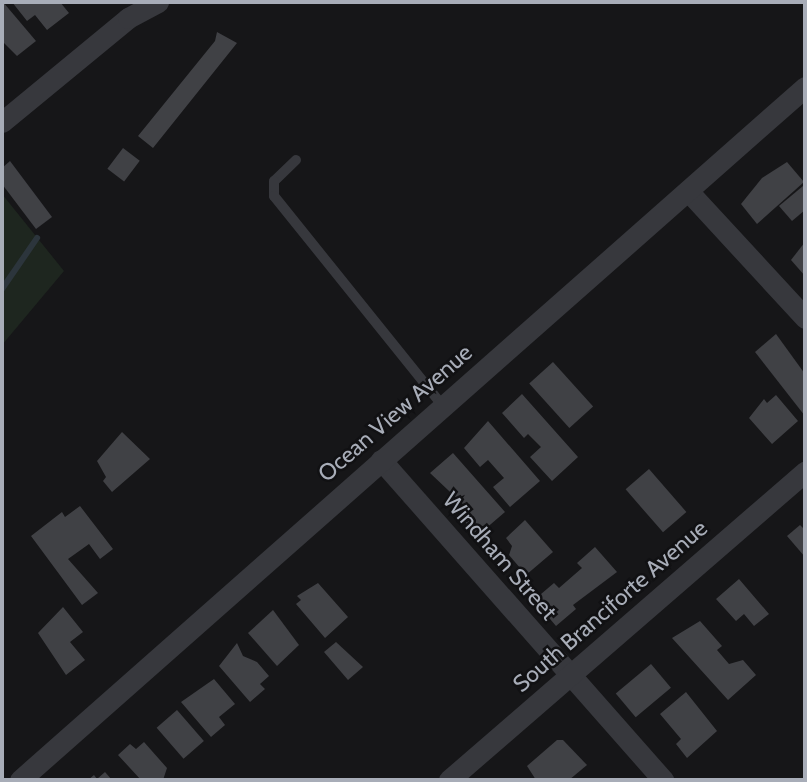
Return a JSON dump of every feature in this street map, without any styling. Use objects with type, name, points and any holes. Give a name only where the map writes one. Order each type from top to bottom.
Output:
[{"type":"street","points":[[2,122],[128,18],[158,2]]},
{"type":"street","name":"Ocean View Avenue","points":[[20,780],[805,87]]},
{"type":"street","points":[[688,191],[805,318]]},
{"type":"street","name":"Windham Street","points":[[381,460],[663,780]]},
{"type":"street","name":"South Branciforte Avenue","points":[[449,780],[805,472]]},
{"type":"lane","points":[[296,160],[274,181],[274,196],[443,405]]},
{"type":"shaded area","points":[[2,194],[64,271],[2,345]]},
{"type":"building","points":[[3,2],[36,41],[17,56],[2,41]]},
{"type":"building","points":[[12,2],[60,2],[69,13],[47,30],[35,15],[27,21]]},
{"type":"building","points":[[217,32],[237,43],[153,148],[138,136],[215,41]]},
{"type":"building","points":[[123,148],[140,161],[124,181],[107,169]]},
{"type":"building","points":[[10,161],[52,217],[36,229],[2,184],[2,168]]},
{"type":"building","points":[[787,162],[804,182],[757,224],[741,204],[762,178]]},
{"type":"building","points":[[803,186],[805,210],[792,221],[779,206]]},
{"type":"building","points":[[805,242],[805,276],[791,260]]},
{"type":"building","points":[[776,334],[805,374],[805,416],[755,352]]},
{"type":"building","points":[[553,362],[593,407],[569,428],[529,383]]},
{"type":"building","points":[[522,394],[578,457],[552,481],[530,457],[541,447],[528,434],[524,438],[502,413]]},
{"type":"building","points":[[776,395],[798,421],[772,444],[749,418],[764,399],[767,403]]},
{"type":"building","points":[[488,421],[540,481],[510,507],[493,487],[504,478],[488,460],[480,467],[464,448]]},
{"type":"building","points":[[122,432],[150,459],[112,492],[103,481],[106,477],[97,461]]},
{"type":"building","points":[[453,453],[505,512],[477,536],[459,515],[467,508],[430,473]]},
{"type":"building","points":[[649,469],[686,512],[663,532],[626,489]]},
{"type":"building","points":[[80,506],[113,549],[100,559],[89,544],[68,559],[98,593],[82,605],[31,536],[62,512],[65,517]]},
{"type":"building","points":[[525,520],[553,552],[526,575],[509,555],[512,546],[506,538]]},
{"type":"building","points":[[800,525],[805,530],[805,557],[787,536]]},
{"type":"building","points":[[595,547],[617,572],[573,605],[576,609],[556,626],[534,600],[554,583],[559,588],[582,568],[577,563]]},
{"type":"building","points":[[739,579],[769,614],[754,626],[744,614],[736,621],[716,599]]},
{"type":"building","points":[[318,583],[348,617],[325,638],[296,604],[301,600],[297,596]]},
{"type":"building","points":[[63,607],[83,632],[70,642],[85,660],[66,675],[38,633]]},
{"type":"building","points":[[273,610],[299,645],[277,666],[248,633]]},
{"type":"building","points":[[700,621],[722,646],[717,650],[729,664],[743,660],[756,675],[728,700],[672,638]]},
{"type":"building","points":[[336,642],[363,667],[348,680],[324,652]]},
{"type":"building","points":[[237,643],[243,656],[257,662],[269,676],[260,684],[265,689],[250,702],[219,666]]},
{"type":"building","points":[[651,664],[671,688],[636,717],[616,694]]},
{"type":"building","points":[[214,679],[235,704],[219,717],[225,725],[211,737],[181,702]]},
{"type":"building","points":[[686,692],[717,731],[687,758],[676,744],[681,739],[660,714]]},
{"type":"building","points":[[177,710],[204,741],[184,759],[157,728]]},
{"type":"building","points":[[557,740],[563,740],[587,765],[569,780],[536,780],[527,766]]},
{"type":"building","points":[[144,742],[167,768],[163,780],[141,780],[118,755],[130,744],[136,749]]},
{"type":"building","points":[[105,772],[112,780],[88,780],[94,775],[97,779]]},
{"type":"waterway","points":[[2,289],[37,238]]}]
